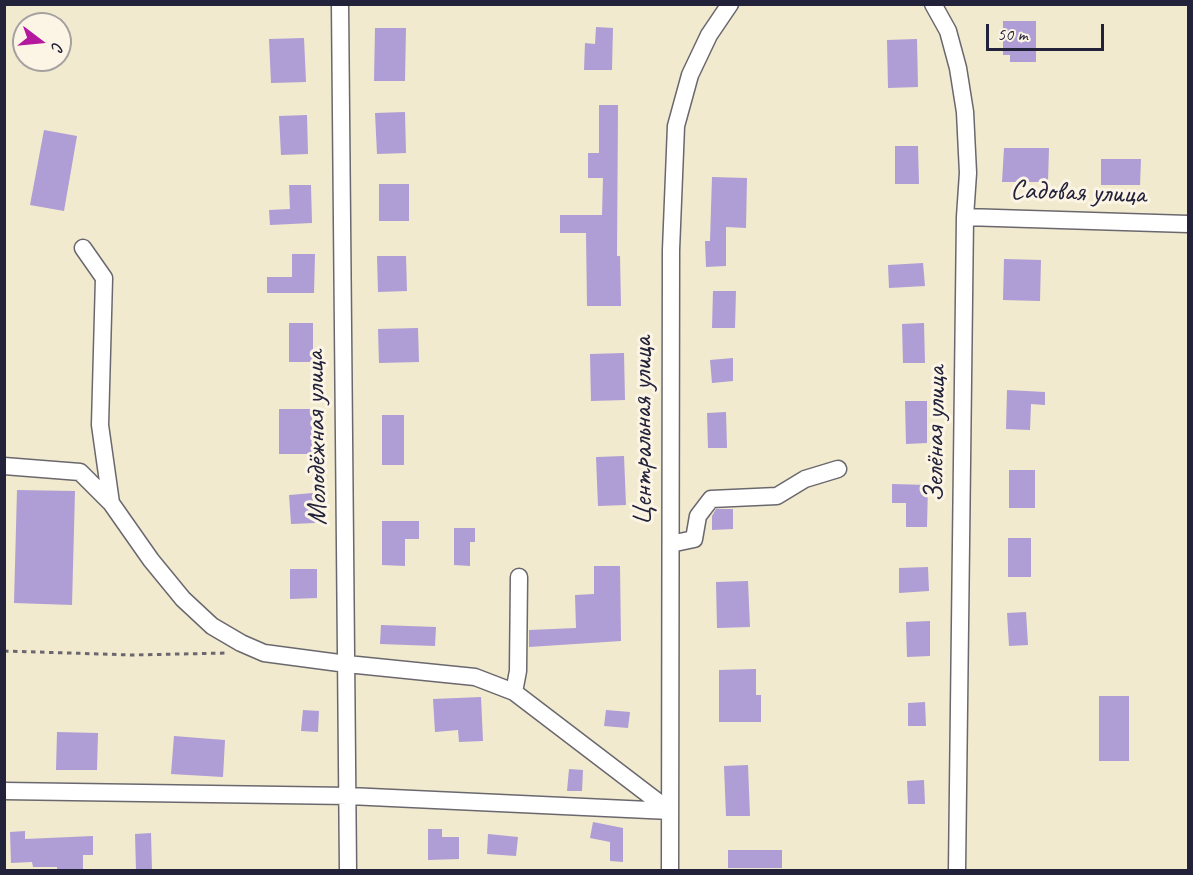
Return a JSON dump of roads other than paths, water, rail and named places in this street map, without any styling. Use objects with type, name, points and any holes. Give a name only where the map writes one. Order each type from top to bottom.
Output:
[{"type":"street","name":"Молодёжная улица","points":[[340,4],[348,870]]},
{"type":"street","name":"Центральная улица","points":[[670,870],[671,250],[676,126],[690,75],[709,35],[730,4]]},
{"type":"street","name":"Зелёная улица","points":[[933,4],[948,31],[958,68],[965,112],[968,173],[965,217],[957,870]]},
{"type":"street","name":"Садовая улица","points":[[965,217],[1188,224]]},
{"type":"street","points":[[83,248],[104,278],[100,426],[111,503]]},
{"type":"street","points":[[4,466],[80,472],[111,503],[151,560],[177,591],[212,626],[241,643],[264,653],[475,677],[514,692],[670,811]]},
{"type":"street","points":[[675,543],[694,539],[698,516],[711,499],[777,496],[805,479],[838,468]]},
{"type":"street","points":[[514,692],[518,671],[519,577]]},
{"type":"street","points":[[4,791],[349,795],[670,811]]}]
